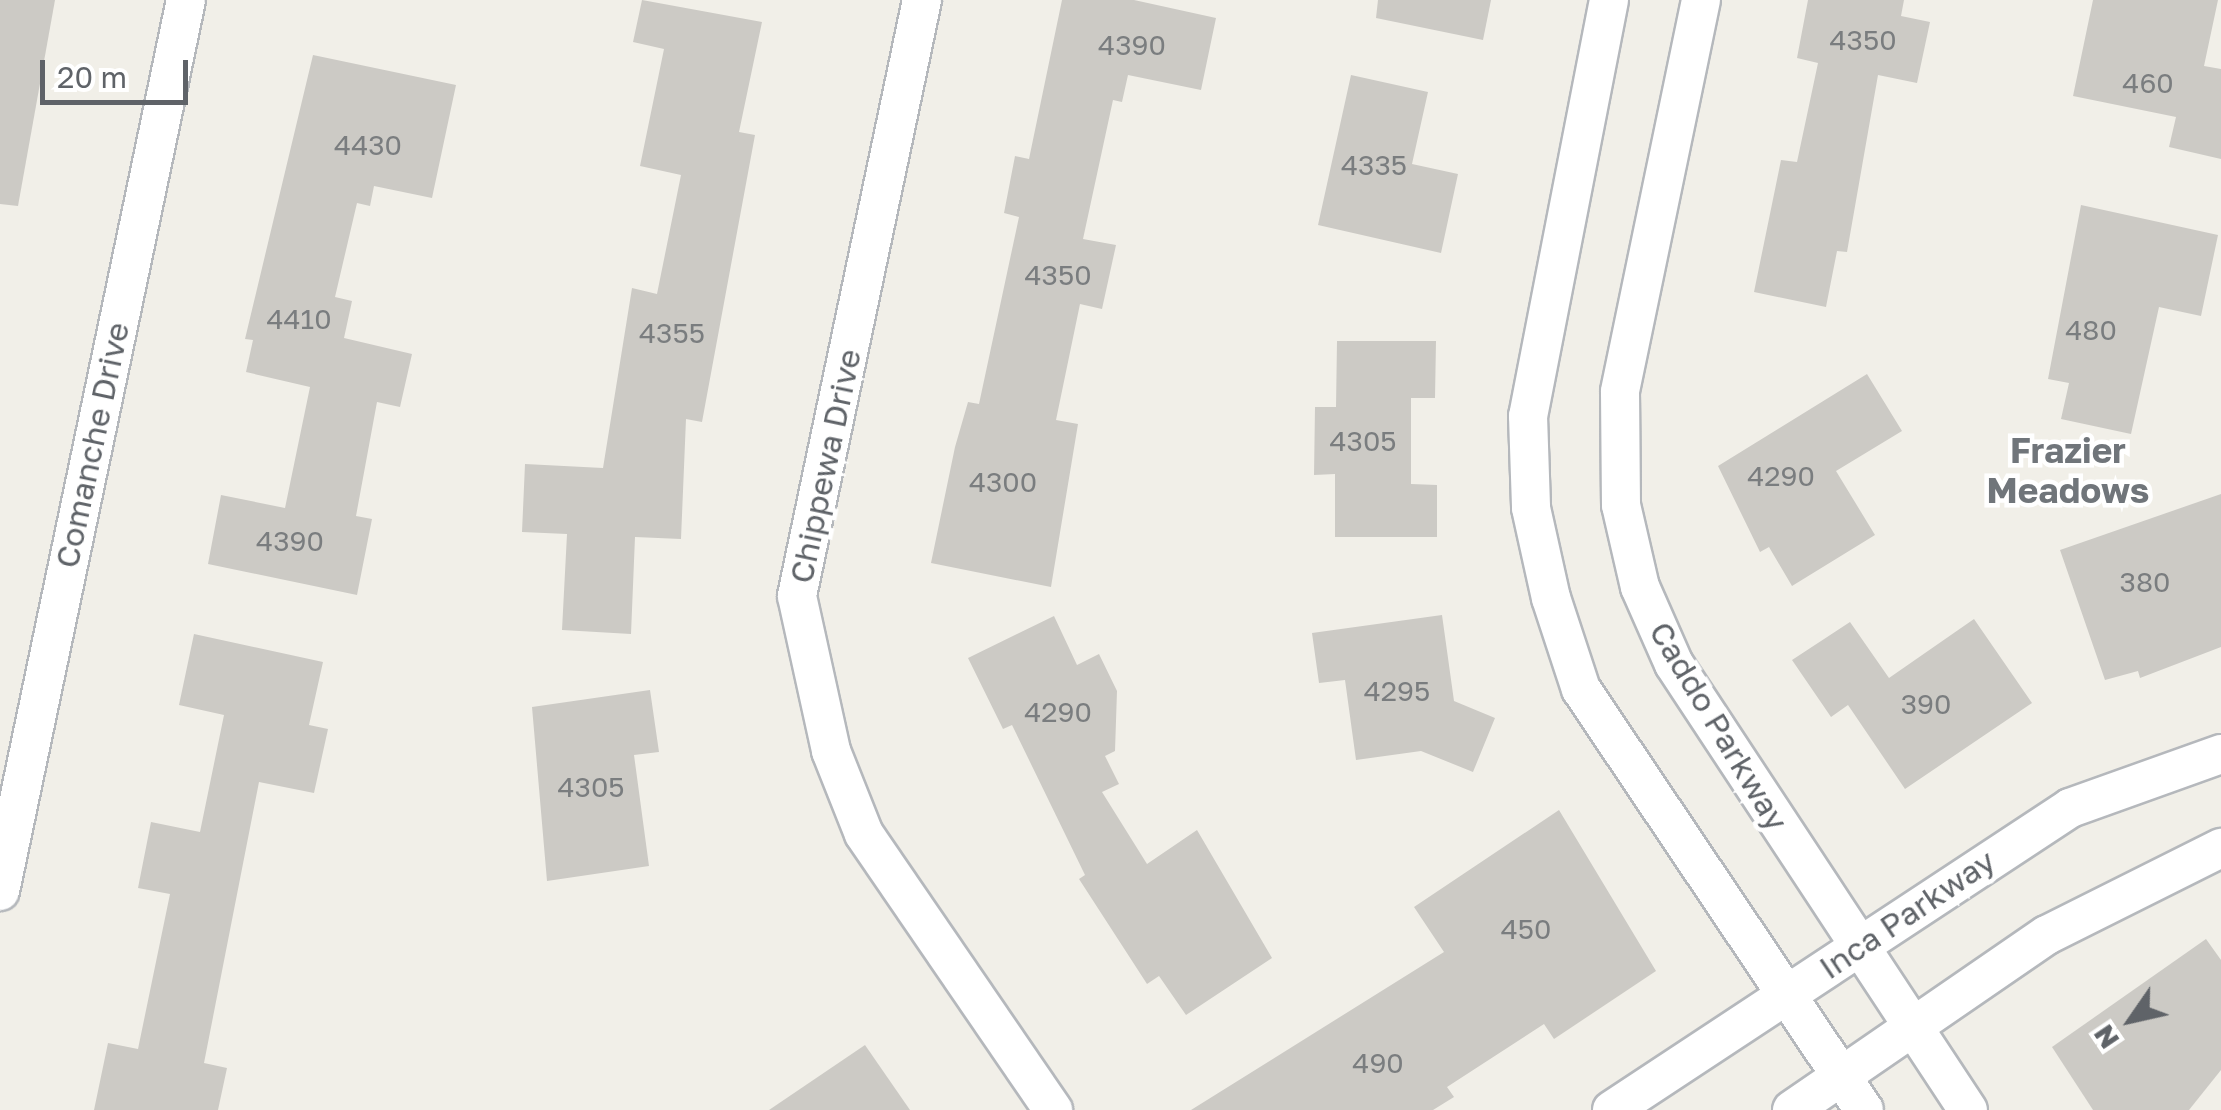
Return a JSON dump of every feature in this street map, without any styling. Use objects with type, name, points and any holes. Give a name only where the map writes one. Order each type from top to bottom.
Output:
[{"type":"street","name":"Comanche Drive","points":[[0,890],[186,0]]},
{"type":"street","name":"Chippewa Drive","points":[[922,0],[797,596],[831,751],[864,834],[1053,1110]]},
{"type":"street","points":[[1610,0],[1536,356],[1531,508],[1580,689],[1864,1110]]},
{"type":"street","name":"Caddo Parkway","points":[[1701,0],[1620,392],[1621,505],[1640,587],[1674,664],[1855,949],[1968,1110]]},
{"type":"street","name":"Inca Parkway","points":[[1612,1110],[2070,808],[2221,754]]},
{"type":"street","points":[[1792,1110],[2047,934],[2221,848]]},
{"type":"building","points":[[0,0],[55,0],[18,206],[0,204]]},
{"type":"building","points":[[642,0],[762,22],[739,132],[755,135],[702,422],[686,419],[681,539],[635,537],[631,634],[562,630],[567,534],[522,532],[525,464],[603,468],[632,288],[657,294],[681,175],[640,166],[664,49],[633,42]]},
{"type":"building","points":[[1062,0],[1134,0],[1216,18],[1201,90],[1128,75],[1122,102],[1113,100],[1083,239],[1116,245],[1102,309],[1080,304],[1056,420],[1078,424],[1051,587],[931,563],[968,402],[979,404],[1019,217],[1004,213],[1015,156],[1029,159]]},
{"type":"building","points":[[1378,0],[1491,0],[1483,40],[1376,18]]},
{"type":"building","points":[[1808,0],[1904,0],[1901,16],[1930,22],[1917,83],[1878,75],[1847,252],[1837,251],[1826,307],[1754,292],[1781,160],[1797,162],[1818,63],[1797,58]]},
{"type":"building","points":[[2093,0],[2218,0],[2204,66],[2221,69],[2221,159],[2169,147],[2176,117],[2073,96]]},
{"type":"building","points":[[313,55],[456,85],[432,198],[374,186],[370,206],[357,203],[335,297],[352,301],[344,338],[412,354],[400,407],[377,402],[356,516],[372,519],[357,595],[208,564],[221,495],[285,508],[310,387],[246,372],[253,340],[245,339]]},
{"type":"building","points":[[1351,75],[1428,92],[1412,164],[1458,174],[1441,253],[1318,225]]},
{"type":"building","points":[[2081,205],[2218,235],[2201,316],[2159,307],[2131,434],[2061,419],[2069,383],[2048,379]]},
{"type":"building","points":[[1337,341],[1436,341],[1435,398],[1411,398],[1411,484],[1437,485],[1437,537],[1335,537],[1335,474],[1314,475],[1315,407],[1336,407]]},
{"type":"building","points":[[1867,374],[1902,431],[1836,471],[1875,535],[1792,586],[1769,547],[1760,552],[1718,466]]},
{"type":"building","points":[[2221,494],[2221,647],[2140,678],[2138,671],[2105,680],[2060,550]]},
{"type":"building","points":[[1442,615],[1454,701],[1495,718],[1473,772],[1421,751],[1356,760],[1345,680],[1319,683],[1312,633]]},
{"type":"building","points":[[1054,616],[1077,665],[1099,654],[1117,691],[1115,751],[1105,756],[1119,784],[1102,792],[1147,864],[1197,830],[1272,958],[1186,1015],[1159,976],[1147,984],[1079,879],[1085,875],[1012,725],[1003,729],[968,658]]},
{"type":"building","points":[[1974,619],[2032,703],[1905,789],[1848,705],[1831,717],[1792,660],[1850,622],[1889,678]]},
{"type":"building","points":[[194,634],[323,662],[309,725],[328,729],[314,793],[259,782],[204,1063],[227,1068],[218,1110],[94,1110],[108,1043],[138,1049],[170,894],[138,888],[151,822],[200,832],[224,715],[179,705]]},
{"type":"building","points":[[650,690],[659,752],[634,755],[649,866],[547,881],[532,707]]},
{"type":"building","points":[[1559,810],[1656,971],[1554,1039],[1544,1024],[1447,1087],[1454,1097],[1433,1110],[1191,1110],[1444,952],[1414,907]]},
{"type":"building","points":[[2206,939],[2221,960],[2221,1070],[2189,1110],[2093,1110],[2052,1047]]},
{"type":"building","points":[[865,1045],[910,1110],[769,1110]]},
{"type":"district","name":"Frazier Meadows","points":[[2068,470]]}]
